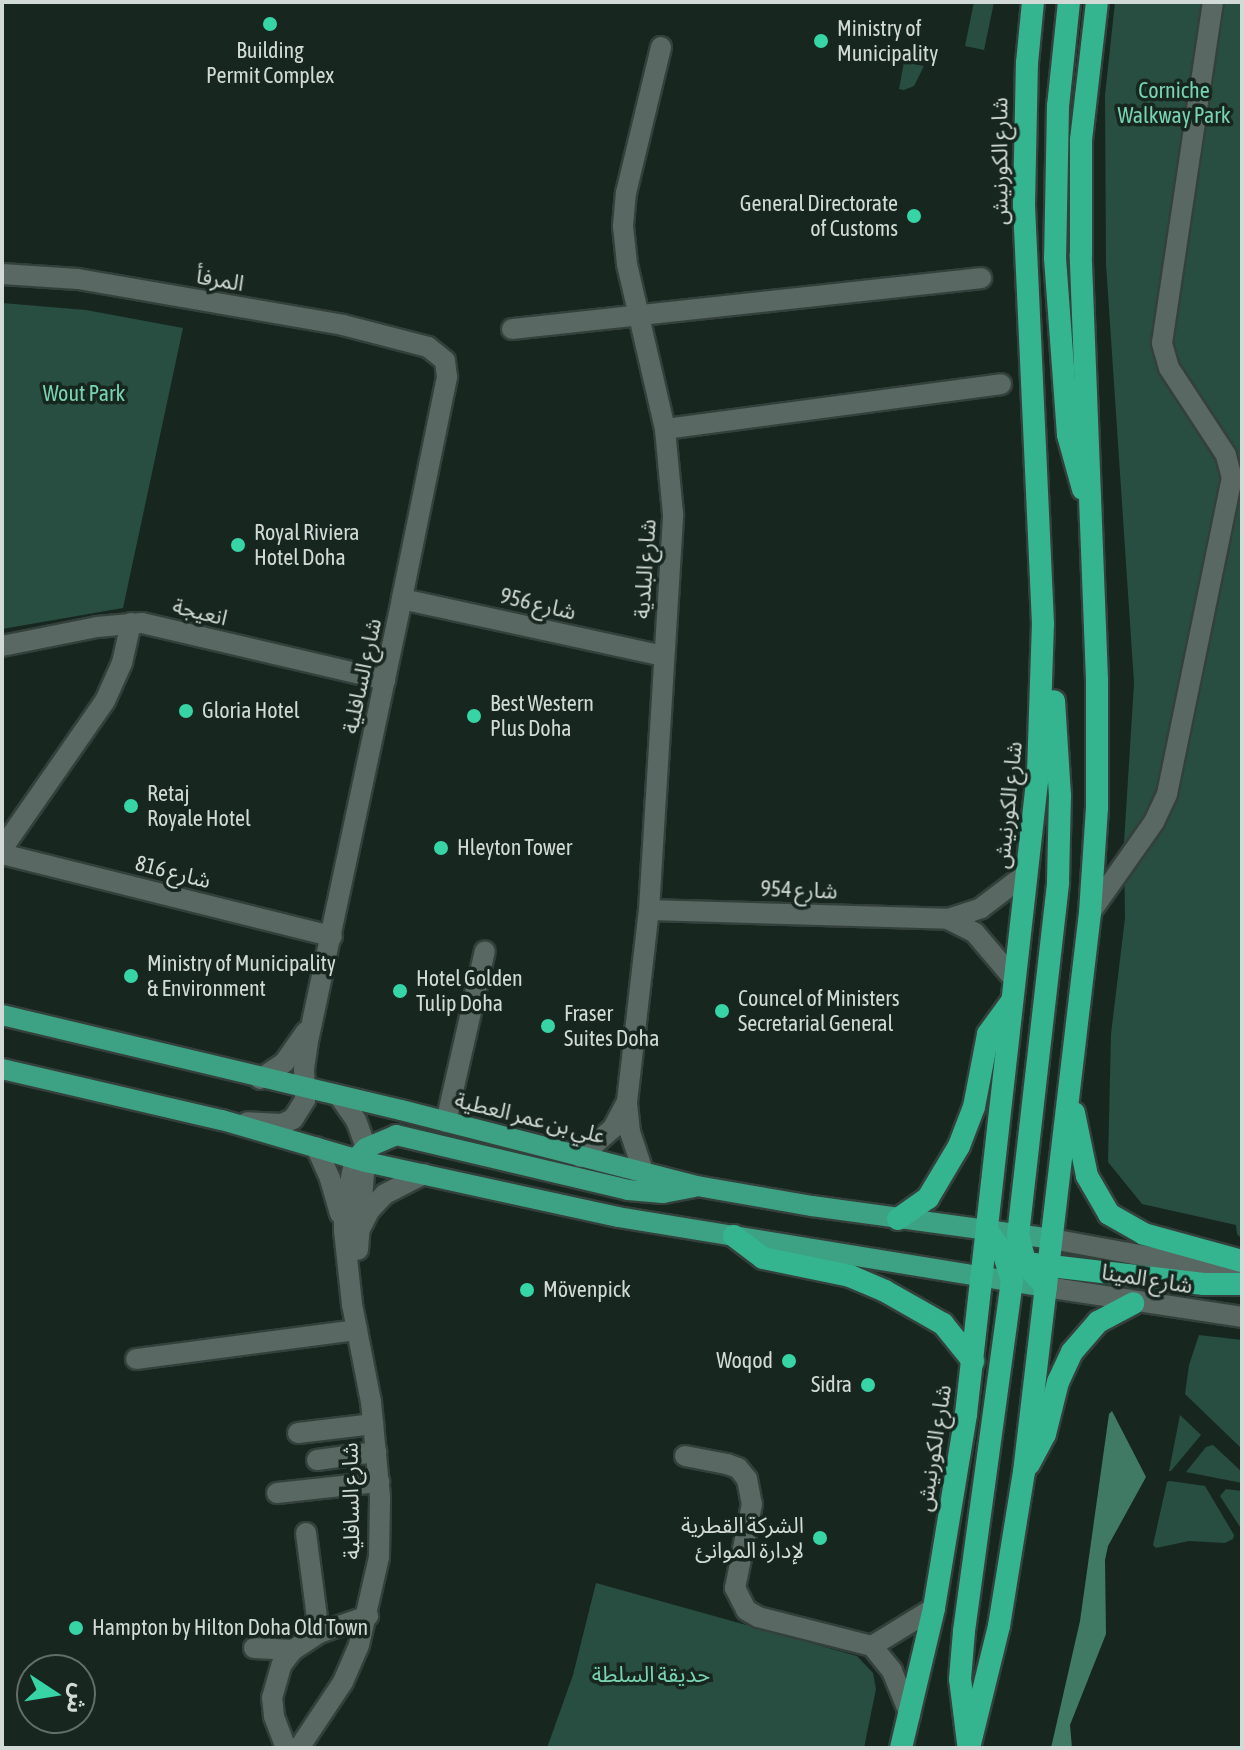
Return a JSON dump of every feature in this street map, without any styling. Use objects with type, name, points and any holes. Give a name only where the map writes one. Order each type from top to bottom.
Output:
[{"type":"highway","name":"شارع الكورنيش","points":[[901,1748],[934,1608],[973,1361],[1040,749],[1043,624],[1024,204],[1027,63],[1033,2]]},
{"type":"highway","points":[[1069,2],[1058,106],[1055,258],[1068,435],[1091,508]]},
{"type":"highway","points":[[969,1748],[999,1626],[1024,1472],[1090,913],[1098,749],[1081,140],[1097,2]]},
{"type":"highway","points":[[969,1748],[962,1702],[962,1643],[1016,1271],[1054,925],[1060,839],[1059,753],[1043,624]]},
{"type":"highway","points":[[898,1219],[928,1198],[959,1146],[974,1107],[988,1034],[1013,991]]},
{"type":"highway","points":[[1069,1086],[1087,1176],[1109,1214],[1144,1234],[1242,1261]]},
{"type":"highway","points":[[987,1231],[1016,1271]]},
{"type":"highway","points":[[734,1236],[763,1258],[850,1276],[885,1291],[943,1324],[973,1361]]},
{"type":"highway","points":[[983,1276],[1016,1271],[1047,1276],[1242,1284]]},
{"type":"highway","points":[[1024,1472],[1045,1434],[1058,1382],[1072,1352],[1098,1322],[1133,1303]]},
{"type":"main road","name":"علي بن عمر العطية","points":[[7,1018],[307,1088],[697,1186],[898,1219],[1052,1239]]},
{"type":"main road","points":[[2,1069],[222,1120],[424,1174],[618,1217],[983,1276]]},
{"type":"main road","points":[[362,1156],[396,1135],[628,1190],[663,1193],[697,1186]]},
{"type":"street","points":[[1090,913],[1154,822],[1167,794],[1232,478],[1226,455],[1169,368],[1162,343],[1213,2]]},
{"type":"street","name":"شارع البلدية","points":[[643,1171],[630,1132],[627,1102],[649,910],[673,514],[665,429],[625,255],[623,208],[661,47]]},
{"type":"street","name":"المرفأ","points":[[2,274],[78,279],[343,325],[428,347]]},
{"type":"street","points":[[512,329],[981,278]]},
{"type":"street","name":"شارع السافلية","points":[[307,1088],[304,1069],[312,1022],[447,377],[445,361],[428,347]]},
{"type":"street","points":[[665,429],[1001,384]]},
{"type":"street","name":"شارع 956","points":[[402,599],[663,656]]},
{"type":"street","points":[[2,852],[105,701],[117,679],[131,623]]},
{"type":"street","name":"انعيجة","points":[[2,646],[131,623],[149,624],[385,680]]},
{"type":"street","name":"شارع 816","points":[[2,852],[332,936]]},
{"type":"street","name":"شارع 954","points":[[649,910],[948,919],[981,908],[1027,873]]},
{"type":"street","points":[[948,919],[975,933],[1013,991]]},
{"type":"street","points":[[446,1122],[485,951]]},
{"type":"street","name":"شارع السافلية","points":[[260,1079],[284,1063],[312,1022]]},
{"type":"street","points":[[222,1120],[282,1124],[301,1111],[307,1088]]},
{"type":"street","points":[[339,1096],[356,1120],[362,1156]]},
{"type":"street","name":"شارع البلدية","points":[[580,1157],[603,1140],[627,1102]]},
{"type":"street","points":[[316,1147],[351,1231],[385,1194],[424,1174]]},
{"type":"street","name":"شارع السافلية","points":[[299,1748],[343,1682],[368,1616],[379,1557],[379,1482],[357,1330],[351,1231],[362,1156]]},
{"type":"street","name":"شارع المينا","points":[[1052,1239],[1242,1274]]},
{"type":"street","name":"شارع المينا","points":[[1047,1276],[1133,1303],[1242,1317]]},
{"type":"street","points":[[136,1359],[357,1330]]},
{"type":"street","points":[[298,1433],[373,1424]]},
{"type":"street","points":[[317,1460],[376,1452]]},
{"type":"street","points":[[685,1456],[738,1468],[747,1479],[752,1504],[735,1588],[746,1610],[758,1617],[872,1646],[892,1671],[910,1715]]},
{"type":"street","points":[[277,1493],[379,1482]]},
{"type":"street","points":[[306,1533],[319,1633]]},
{"type":"street","points":[[872,1646],[934,1608]]},
{"type":"street","points":[[286,1748],[274,1716],[272,1698],[282,1664],[293,1650],[319,1633],[368,1616]]},
{"type":"street","points":[[254,1648],[293,1650]]},
{"type":"green space","points":[[974,2],[994,2],[984,50],[965,46]]},
{"type":"green space","name":"Corniche Walkway Park","points":[[1115,2],[1242,2],[1242,1239],[1237,1234],[1236,1225],[1142,1204],[1108,1162],[1111,1034],[1125,918],[1124,843],[1134,683],[1106,264],[1105,95]]},
{"type":"green space","points":[[904,62],[924,66],[914,86],[904,90],[899,89]]},
{"type":"green space","name":"Wout Park","points":[[2,303],[86,310],[183,328],[123,608],[2,629]]},
{"type":"green space","points":[[1199,1335],[1242,1340],[1242,1449],[1185,1394],[1189,1365]]},
{"type":"green space","points":[[1180,1415],[1201,1435],[1169,1471]]},
{"type":"green space","points":[[1213,1445],[1242,1472],[1242,1483],[1186,1472],[1206,1447]]},
{"type":"green space","points":[[1167,1482],[1205,1486],[1234,1535],[1233,1539],[1225,1543],[1189,1541],[1156,1548],[1153,1545]]},
{"type":"green space","points":[[1226,1489],[1242,1491],[1242,1530],[1220,1496]]},
{"type":"green space","name":"حديقة السلطة","points":[[596,1583],[857,1656],[873,1673],[876,1689],[864,1748],[547,1748],[573,1675]]},
{"type":"shaded area","points":[[1112,1411],[1146,1477],[1108,1546],[1105,1560],[1106,1634],[1070,1725],[1072,1748],[1051,1748],[1080,1621],[1109,1414]]},
{"type":"place","name":"Building Permit Complex","points":[[270,24]]},
{"type":"place","name":"Ministry of Municipality","points":[[821,41]]},
{"type":"place","name":"General Directorate of Customs","points":[[914,216]]},
{"type":"place","name":"Royal Riviera Hotel Doha","points":[[238,545]]},
{"type":"place","name":"Gloria Hotel","points":[[186,711]]},
{"type":"place","name":"Best Western Plus Doha","points":[[474,716]]},
{"type":"place","name":"Retaj Royale Hotel","points":[[131,806]]},
{"type":"place","name":"Hleyton Tower","points":[[441,848]]},
{"type":"place","name":"Ministry of Municipality & Environment","points":[[131,976]]},
{"type":"place","name":"Hotel Golden Tulip Doha","points":[[400,991]]},
{"type":"place","name":"Councel of Ministers Secretarial General","points":[[722,1011]]},
{"type":"place","name":"Fraser Suites Doha","points":[[548,1026]]},
{"type":"place","name":"Mövenpick","points":[[527,1290]]},
{"type":"place","name":"Woqod","points":[[789,1361]]},
{"type":"place","name":"Sidra","points":[[868,1385]]},
{"type":"place","name":"الشركة القطرية لإدارة الموانئ","points":[[820,1538]]},
{"type":"place","name":"Hampton by Hilton Doha Old Town","points":[[76,1628]]}]
